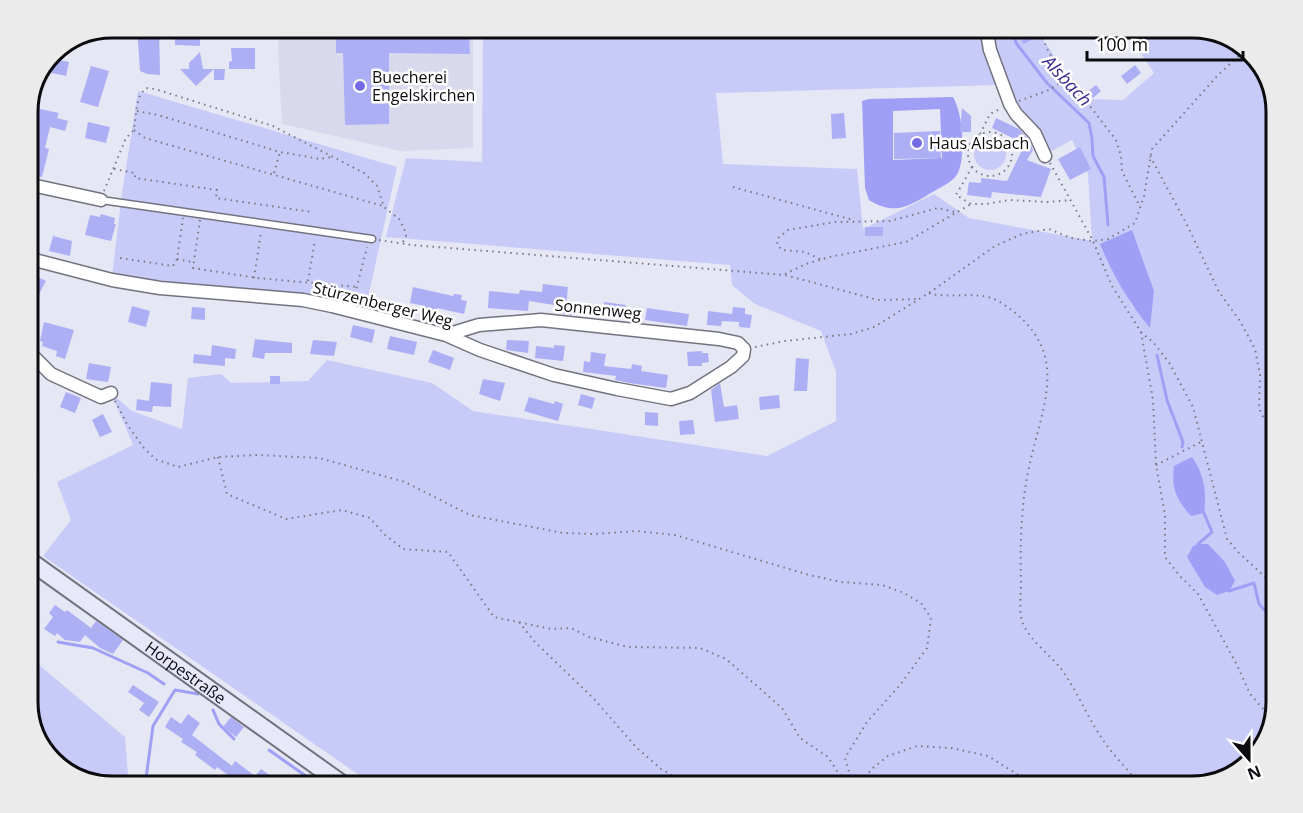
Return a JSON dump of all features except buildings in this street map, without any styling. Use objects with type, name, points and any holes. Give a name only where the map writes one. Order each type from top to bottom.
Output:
[{"type":"street","points":[[988,38],[990,50],[1010,104],[1035,134],[1045,156]]},
{"type":"street","points":[[38,186],[101,200]]},
{"type":"street","name":"Stürzenberger Weg","points":[[38,261],[112,280],[160,288],[303,300],[332,306],[446,335],[480,350],[554,375],[671,399],[690,393],[731,367],[743,356],[744,349]]},
{"type":"street","name":"Sonnenweg","points":[[446,335],[479,325],[542,320],[720,339],[738,343],[744,349]]},
{"type":"street","points":[[38,361],[51,374],[101,397],[111,393]]},
{"type":"street","name":"Horpestraße","points":[[38,567],[331,776]]},
{"type":"lane","points":[[101,200],[370,239]]},
{"type":"lane","points":[[332,306],[352,302],[371,304]]},
{"type":"path","points":[[1043,38],[1049,53],[1116,140],[1121,156],[1122,171],[1140,208]]},
{"type":"path","points":[[744,349],[785,341],[851,334],[874,327],[929,293],[995,246],[1023,234],[1049,229],[1071,238],[1093,241],[1108,239],[1135,224],[1144,196],[1152,149],[1218,75],[1240,55]]},
{"type":"path","points":[[980,134],[987,132],[1002,136],[1008,141],[1012,155],[1010,163],[1000,174],[985,176],[972,168],[969,162],[968,149],[980,134],[990,114],[1049,90],[1068,78]]},
{"type":"path","points":[[101,200],[126,138],[134,130],[140,96],[146,88],[273,126],[335,157],[371,179],[377,186],[384,207]]},
{"type":"path","points":[[136,111],[158,114],[280,152],[320,159],[335,157]]},
{"type":"path","points":[[134,130],[145,138],[384,207],[399,219],[404,228],[406,236],[402,244]]},
{"type":"path","points":[[941,149],[968,149]]},
{"type":"path","points":[[273,174],[280,152]]},
{"type":"path","points":[[1045,156],[1093,241],[1112,286],[1141,332],[1154,343],[1170,364],[1193,407],[1227,538],[1238,552],[1266,578]]},
{"type":"path","points":[[1149,156],[1219,292],[1240,321],[1255,349],[1260,375],[1259,408],[1266,422]]},
{"type":"path","points":[[970,204],[956,195],[972,168]]},
{"type":"path","points":[[114,169],[135,173],[135,178],[217,190],[216,198],[312,212]]},
{"type":"path","points":[[733,187],[856,221]]},
{"type":"path","points":[[784,275],[820,259],[906,242],[970,204],[1010,200],[1071,201]]},
{"type":"path","points":[[820,259],[805,252],[782,250],[777,245],[778,238],[788,230],[835,222],[890,221],[938,208],[955,212]]},
{"type":"path","points":[[120,258],[173,267],[177,259],[184,212]]},
{"type":"path","points":[[201,215],[193,268],[254,278],[358,287]]},
{"type":"path","points":[[254,278],[263,223]]},
{"type":"path","points":[[308,283],[317,231]]},
{"type":"path","points":[[352,302],[370,239],[402,244],[784,275],[878,300],[920,298]]},
{"type":"path","points":[[177,259],[193,263]]},
{"type":"path","points":[[929,293],[938,296],[966,294],[998,301],[1023,321],[1041,344],[1047,365],[1048,385],[1024,495],[1020,543],[1022,620],[1030,636],[1063,672],[1102,739],[1133,776]]},
{"type":"path","points":[[1141,332],[1153,400],[1156,465],[1165,515],[1165,557],[1198,594],[1238,665],[1250,694],[1265,711]]},
{"type":"path","points":[[111,393],[127,424],[143,447],[155,459],[178,467],[218,457],[257,455],[319,458],[405,482],[470,515],[564,534],[637,531],[675,535],[809,575],[841,582],[882,585],[904,594],[921,603],[931,618],[927,648],[900,685],[867,722],[845,758],[851,776]]},
{"type":"path","points":[[1156,465],[1201,442]]},
{"type":"path","points":[[218,457],[227,494],[286,519],[342,510],[370,518],[384,534],[403,549],[448,552],[494,617],[551,629],[571,628],[589,638],[627,646],[700,648],[726,659],[782,708],[800,738],[828,757],[843,776]]},
{"type":"path","points":[[519,622],[534,641],[594,699],[636,747],[661,769],[673,776]]},
{"type":"path","points":[[865,776],[888,756],[917,746],[951,748],[988,756],[1020,776]]},
{"type":"shaded area","points":[[278,38],[473,38],[473,148],[401,151],[282,124]]},
{"type":"shaded area","points":[[483,38],[981,38],[996,85],[716,93],[723,164],[857,169],[863,229],[934,194],[969,218],[1092,241],[1088,174],[1072,140],[1048,153],[1034,122],[1019,117],[992,38],[1042,38],[1085,99],[1123,100],[1154,73],[1130,38],[1201,38],[1229,47],[1253,70],[1262,88],[1265,106],[1266,702],[1263,721],[1256,739],[1244,754],[1229,766],[1211,773],[1192,776],[360,776],[43,556],[71,520],[57,482],[133,445],[111,393],[132,411],[182,429],[188,378],[221,374],[231,383],[308,381],[327,360],[432,383],[473,411],[767,456],[836,421],[836,372],[821,331],[755,304],[732,285],[730,265],[386,237],[406,158],[482,162]],"holes":[[[1115,239],[1134,309],[1107,260],[1101,244]]]},
{"type":"shaded area","points":[[138,91],[397,167],[365,311],[112,277]]},
{"type":"shaded area","points":[[990,138],[1001,143],[1006,154],[1001,165],[990,170],[979,165],[974,154],[979,143]]},
{"type":"shaded area","points":[[38,664],[125,737],[128,776],[92,773],[66,760],[47,739],[41,725],[38,707]]},
{"type":"water","points":[[953,97],[959,113],[963,146],[960,166],[954,178],[919,200],[903,207],[887,208],[869,200],[865,188],[862,101]],"holes":[[[940,109],[942,158],[893,160],[893,111]]]},
{"type":"water","points":[[1132,230],[1154,291],[1150,328],[1122,288],[1100,244]]},
{"type":"water","points":[[1192,457],[1202,477],[1205,498],[1204,513],[1191,516],[1176,493],[1173,474],[1174,466]]},
{"type":"water","points":[[1208,544],[1225,562],[1235,581],[1229,591],[1217,595],[1205,587],[1187,557],[1193,546]]},
{"type":"waterway","name":"Alsbach","points":[[1015,38],[1016,43],[1047,83],[1089,123],[1093,156],[1104,177],[1108,225]]},
{"type":"waterway","name":"Alsbach","points":[[1157,355],[1167,400],[1183,442],[1182,447]]},
{"type":"waterway","name":"Alsbach","points":[[1199,547],[1198,544],[1212,532],[1203,511]]},
{"type":"waterway","name":"Alsbach","points":[[1228,589],[1229,591],[1254,583],[1259,604],[1266,612]]},
{"type":"waterway","points":[[58,642],[93,648],[148,673],[164,684]]},
{"type":"waterway","points":[[146,776],[153,726],[175,690],[198,694]]},
{"type":"waterway","points":[[213,710],[219,724],[234,739]]},
{"type":"waterway","points":[[269,750],[306,776]]},
{"type":"place","name":"Buecherei Engelskirchen","points":[[360,86]]},
{"type":"place","name":"Haus Alsbach","points":[[917,143]]}]
